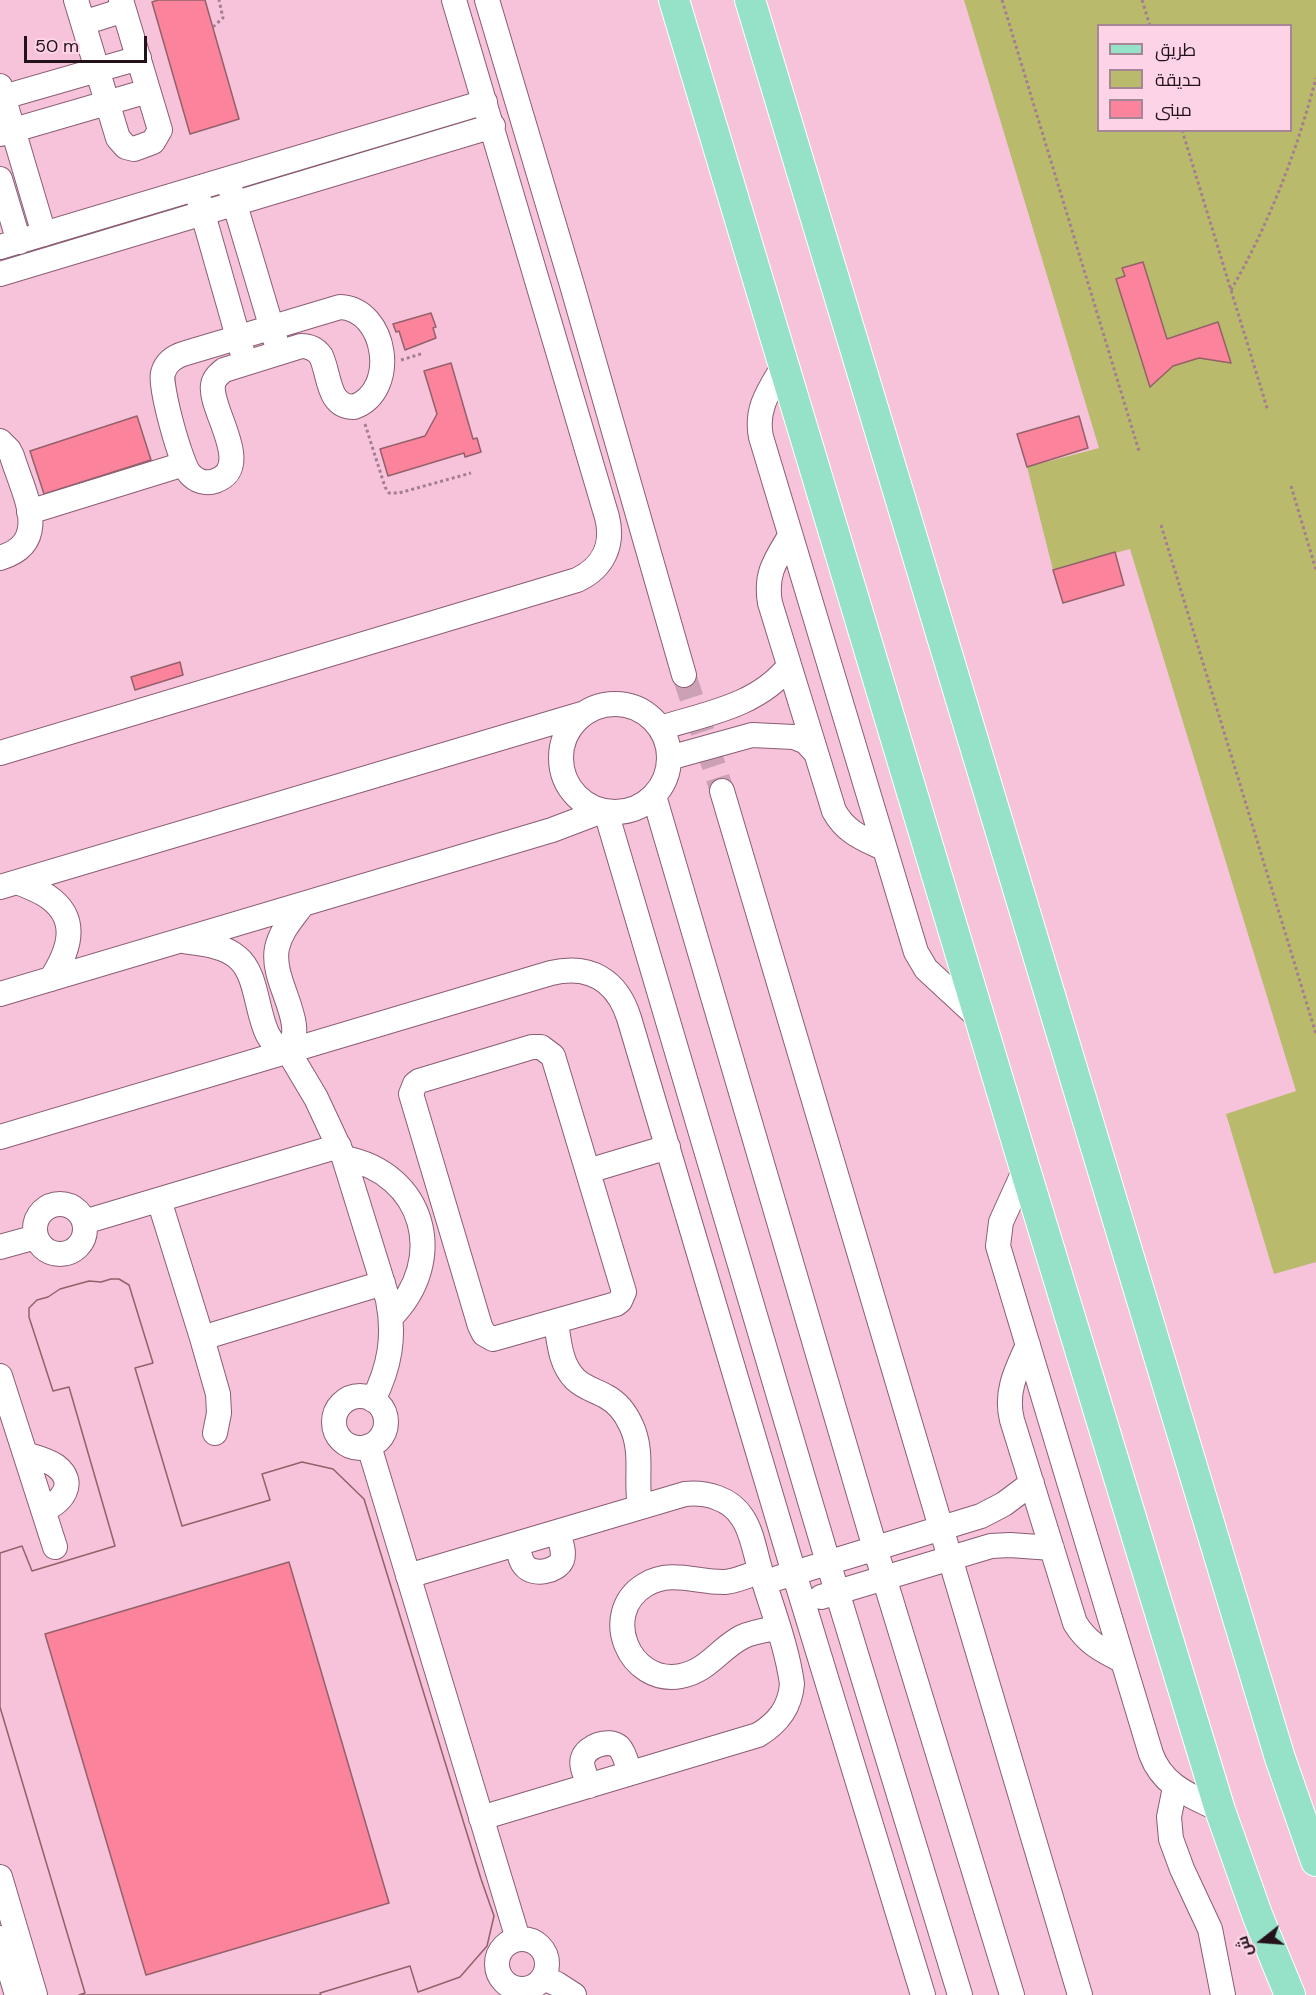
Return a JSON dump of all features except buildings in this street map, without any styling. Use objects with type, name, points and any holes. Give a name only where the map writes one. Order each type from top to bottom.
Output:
[{"type":"main road","points":[[674,0],[1220,1810],[1258,1917],[1290,1995]]},
{"type":"main road","points":[[750,0],[1280,1758],[1316,1861]]},
{"type":"street","points":[[0,753],[577,580],[600,563],[608,546],[609,526],[454,0]]},
{"type":"street","points":[[487,0],[684,675]]},
{"type":"street","points":[[123,5],[158,122],[159,135],[153,142],[134,148],[126,147],[120,142],[80,11],[123,5]]},
{"type":"street","points":[[44,234],[7,132],[1,94],[44,86],[139,58]]},
{"type":"street","points":[[44,86],[54,118]]},
{"type":"street","points":[[7,132],[148,91]]},
{"type":"street","points":[[0,179],[9,244],[485,102]]},
{"type":"street","points":[[0,274],[493,126]]},
{"type":"street","points":[[295,159],[302,183]]},
{"type":"street","points":[[227,179],[279,353]]},
{"type":"street","points":[[196,189],[246,363]]},
{"type":"street","points":[[340,307],[354,309],[366,316],[374,328],[382,359],[382,372],[374,391],[359,405],[349,407],[336,401],[324,362],[318,351],[307,346],[224,370],[213,385],[231,451],[232,458],[228,471],[217,480],[204,482],[191,476],[184,464],[163,389],[163,373],[171,360],[178,355],[271,327],[340,307]]},
{"type":"street","points":[[784,365],[763,400],[758,425],[790,536],[916,952],[933,976],[980,1019]]},
{"type":"street","points":[[0,441],[12,456],[32,525],[28,539],[20,550],[0,558]]},
{"type":"street","points":[[29,512],[184,464]]},
{"type":"street","points":[[790,536],[772,568],[768,589],[770,603],[815,752],[838,820],[853,835],[885,849]]},
{"type":"street","points":[[660,728],[747,700],[789,666]]},
{"type":"street","points":[[747,700],[758,735]]},
{"type":"street","points":[[8,885],[611,704],[625,705],[650,717],[660,728],[668,748],[669,758],[663,785],[644,804],[619,813],[604,811],[588,805],[567,783],[562,768],[561,752],[565,737],[585,713]]},
{"type":"street","points":[[669,758],[746,736],[758,735],[794,737],[806,742],[815,752]]},
{"type":"street","points":[[722,791],[1080,1995]]},
{"type":"street","points":[[654,796],[875,1548],[1012,1995]]},
{"type":"street","points":[[0,994],[560,827],[604,811]]},
{"type":"street","points":[[604,811],[837,1593],[960,1995]]},
{"type":"street","points":[[8,885],[51,900],[63,914],[68,925],[68,948],[64,960],[51,979]]},
{"type":"street","points":[[288,1051],[293,1045],[295,1030],[276,964],[278,946],[285,928],[303,904]]},
{"type":"street","points":[[181,940],[222,949],[237,957],[249,971],[270,1040],[278,1047],[288,1051],[316,1098],[342,1152],[383,1283],[391,1317],[391,1352],[381,1384],[373,1400]]},
{"type":"street","points":[[0,1137],[551,973],[579,970],[594,974],[617,992],[625,1004],[803,1603],[923,1995]]},
{"type":"street","points":[[256,991],[267,992],[281,983]]},
{"type":"street","points":[[532,1047],[546,1049],[554,1061],[588,1171],[624,1292],[620,1301],[499,1339],[488,1337],[480,1326],[412,1099],[412,1089],[419,1081],[532,1047]]},
{"type":"street","points":[[588,1171],[668,1147]]},
{"type":"street","points":[[84,1222],[342,1152],[370,1165],[392,1179],[409,1200],[420,1224],[423,1253],[417,1282],[410,1295],[391,1317]]},
{"type":"street","points":[[1025,1169],[1001,1222],[998,1239],[1000,1254],[1123,1661],[1155,1764],[1165,1779],[1175,1788],[1220,1810]]},
{"type":"street","points":[[159,1200],[202,1338],[219,1404],[215,1433]]},
{"type":"street","points":[[63,1204],[70,1206],[84,1222],[84,1237],[81,1243],[64,1254],[44,1249],[36,1237],[36,1222],[50,1206],[63,1204]]},
{"type":"street","points":[[420,1224],[447,1216]]},
{"type":"street","points":[[0,1248],[36,1237]]},
{"type":"street","points":[[202,1338],[383,1283]]},
{"type":"street","points":[[556,1322],[564,1362],[574,1378],[608,1398],[623,1412],[631,1424],[639,1448],[637,1491],[640,1507]]},
{"type":"street","points":[[1028,1345],[1013,1377],[1009,1397],[1012,1420],[1071,1613],[1080,1632],[1096,1647],[1123,1661]]},
{"type":"street","points":[[2,1392],[25,1454],[52,1464],[65,1477],[63,1496],[55,1505],[43,1510],[55,1547]]},
{"type":"street","points":[[365,1397],[373,1400],[383,1410],[386,1424],[381,1437],[369,1446],[354,1447],[346,1443],[336,1432],[335,1416],[343,1402],[350,1398],[365,1397]]},
{"type":"street","points":[[369,1446],[518,1939]]},
{"type":"street","points":[[1032,1483],[994,1510],[794,1573],[726,1582],[671,1577],[652,1581],[634,1592],[628,1600],[622,1619],[625,1642],[636,1661],[647,1669],[669,1677],[681,1676],[711,1662],[742,1637],[803,1603],[1003,1545],[1052,1548]]},
{"type":"street","points":[[408,1576],[640,1507],[695,1493],[716,1496],[736,1509],[742,1517],[775,1620],[792,1684],[788,1705],[776,1722],[758,1735],[481,1818]]},
{"type":"street","points":[[994,1510],[1003,1545]]},
{"type":"street","points":[[517,1544],[523,1564],[527,1569],[541,1572],[554,1568],[563,1558],[558,1532]]},
{"type":"street","points":[[589,1786],[582,1764],[587,1751],[592,1747],[605,1743],[618,1747],[623,1753],[630,1773]]},
{"type":"street","points":[[1175,1788],[1169,1817],[1172,1839],[1182,1869],[1210,1929],[1223,1995]]},
{"type":"street","points":[[0,1877],[35,1995]]},
{"type":"street","points":[[0,1938],[17,1995]]},
{"type":"street","points":[[518,1939],[532,1941],[543,1950],[547,1964],[543,1978],[526,1990],[512,1988],[501,1978],[496,1965],[500,1951],[505,1945],[518,1939]]},
{"type":"street","points":[[543,1978],[574,1995]]},
{"type":"path","points":[[213,27],[223,18],[219,0]]},
{"type":"path","points":[[1002,0],[1139,451]]},
{"type":"path","points":[[1142,0],[1149,24]]},
{"type":"path","points":[[1231,290],[1250,257],[1285,174],[1316,78]]},
{"type":"path","points":[[1183,132],[1268,411]]},
{"type":"path","points":[[359,405],[385,487],[390,493],[399,493],[471,473]]},
{"type":"path","points":[[1291,486],[1316,570]]},
{"type":"path","points":[[1161,525],[1316,1034]]},
{"type":"green space","points":[[964,0],[1316,0],[1316,1262],[1274,1274],[1226,1114],[1296,1091],[1130,549],[1053,570],[1027,467],[1099,448]]},
{"type":"tunnel","points":[[684,675],[722,791]]}]
